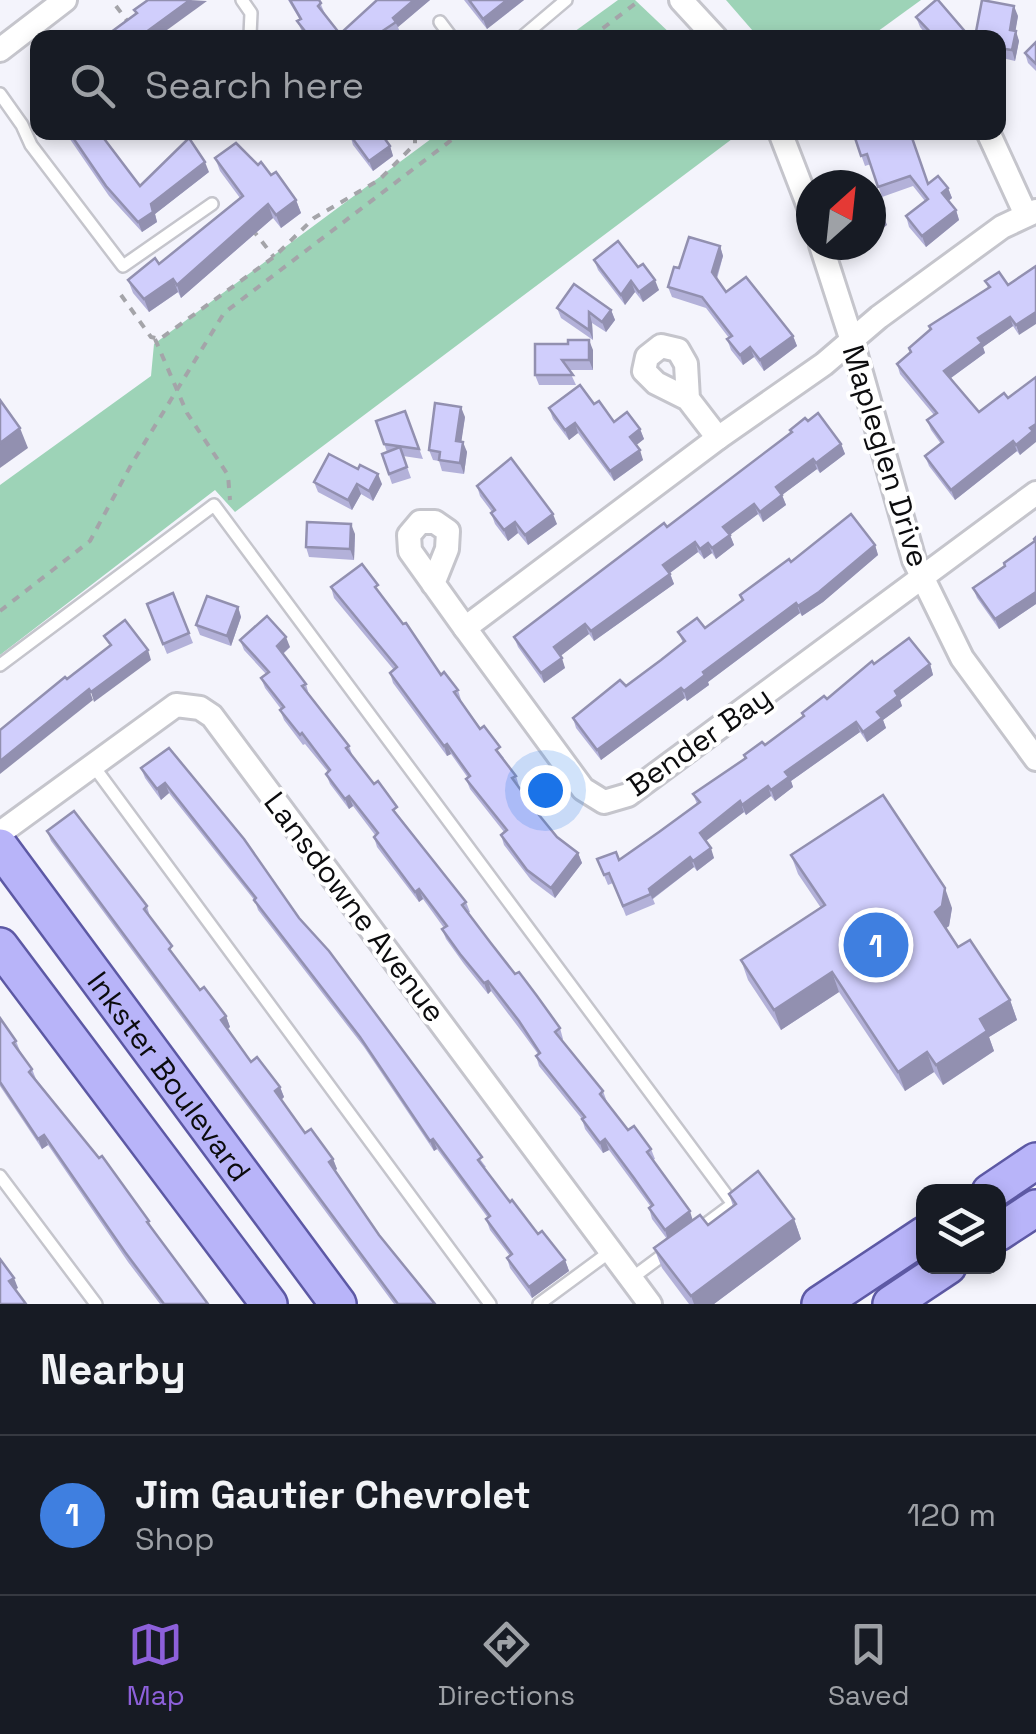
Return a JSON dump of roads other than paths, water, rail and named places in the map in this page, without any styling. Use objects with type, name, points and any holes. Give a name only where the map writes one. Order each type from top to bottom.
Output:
[{"type":"main road","name":"Inkster Boulevard","points":[[0,847],[338,1304]]},
{"type":"main road","name":"Inkster Boulevard","points":[[0,946],[270,1304]]},
{"type":"main road","points":[[1002,1184],[1036,1161]]},
{"type":"main road","points":[[1006,1228],[1036,1208]]},
{"type":"main road","points":[[843,1298],[916,1241]]},
{"type":"main road","points":[[892,1304],[936,1274]]},
{"type":"street","points":[[680,0],[708,30]]},
{"type":"street","points":[[0,50],[59,2]]},
{"type":"street","points":[[783,140],[796,173]]},
{"type":"street","points":[[465,628],[1002,227],[1031,213],[992,140]]},
{"type":"street","name":"Mapleglen Drive","points":[[826,260],[912,554],[962,658],[1036,759]]},
{"type":"street","points":[[688,400],[718,438]]},
{"type":"street","name":"Bender Bay","points":[[433,584],[583,788],[604,802],[628,796],[1036,493]]},
{"type":"street","name":"Lansdowne Avenue","points":[[0,833],[176,705],[200,708],[212,716],[650,1304]]},
{"type":"lane","points":[[242,0],[251,13],[250,30]]},
{"type":"lane","points":[[530,30],[566,0]]},
{"type":"lane","points":[[440,22],[446,30]]},
{"type":"lane","points":[[0,94],[32,146],[123,266],[212,204]]},
{"type":"lane","points":[[0,665],[214,505],[733,1204],[632,1278]]},
{"type":"lane","points":[[92,764],[490,1304]]},
{"type":"lane","points":[[0,1176],[96,1304]]},
{"type":"lane","points":[[540,1304],[612,1251]]},
{"type":"place","name":"Jim Gautier Chevrolet","points":[[876,945]]}]
